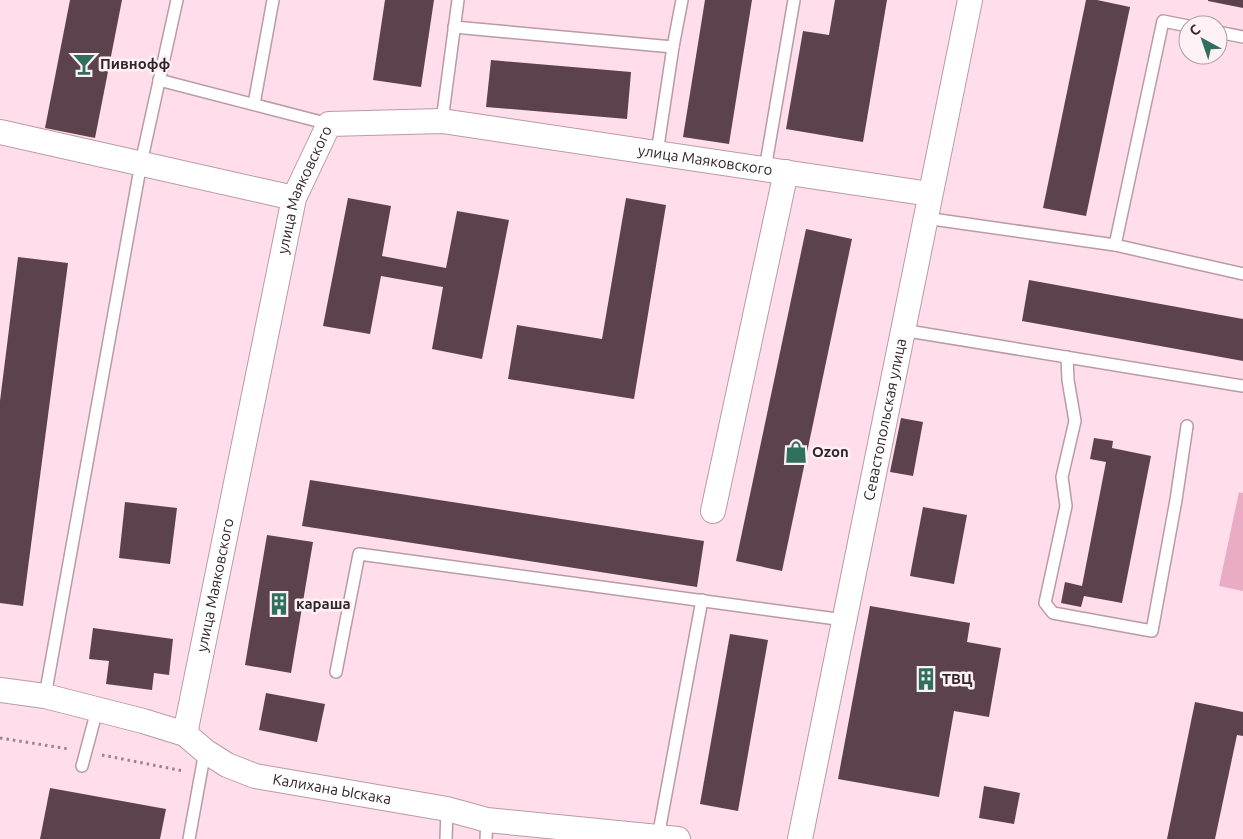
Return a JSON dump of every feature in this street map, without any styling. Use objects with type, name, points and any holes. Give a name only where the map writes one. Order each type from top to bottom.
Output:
[{"type":"street","name":"Севастопольская улица","points":[[800,839],[970,0]]},
{"type":"street","name":"улица Маяковского","points":[[185,734],[294,198],[328,124],[442,121],[930,194]]},
{"type":"street","points":[[0,132],[294,198]]},
{"type":"street","points":[[713,511],[776,171]]},
{"type":"street","name":"Калихана Ыскака","points":[[0,690],[45,696],[185,734],[227,765],[255,776],[447,809],[487,829],[668,838]]},
{"type":"lane","points":[[45,696],[141,163],[177,0]]},
{"type":"lane","points":[[254,104],[273,0]]},
{"type":"lane","points":[[442,121],[458,0]]},
{"type":"lane","points":[[657,153],[672,47],[682,0]]},
{"type":"lane","points":[[776,171],[794,0]]},
{"type":"lane","points":[[1115,245],[1163,21],[1178,24]]},
{"type":"lane","points":[[454,26],[672,47]]},
{"type":"lane","points":[[1228,34],[1243,37]]},
{"type":"lane","points":[[159,80],[328,124]]},
{"type":"lane","points":[[925,218],[1115,245],[1243,274]]},
{"type":"lane","points":[[902,330],[1243,386]]},
{"type":"lane","points":[[1067,357],[1068,380],[1075,421],[1062,477],[1066,506],[1045,603],[1053,613],[1152,631],[1176,500],[1187,426]]},
{"type":"lane","points":[[336,672],[359,554],[844,620]]},
{"type":"lane","points":[[668,838],[702,600]]},
{"type":"lane","points":[[82,766],[98,710]]},
{"type":"lane","points":[[189,839],[205,750]]},
{"type":"lane","points":[[446,839],[447,809]]},
{"type":"shaded area","points":[[1239,492],[1243,493],[1243,591],[1219,586]]},
{"type":"building","name":"Пивнофф","points":[[70,0],[122,0],[95,138],[45,128]]},
{"type":"building","points":[[385,0],[434,0],[421,87],[373,80]]},
{"type":"building","points":[[705,0],[752,0],[729,144],[683,137]]},
{"type":"building","points":[[835,0],[887,0],[863,142],[786,129],[803,31],[829,35]]},
{"type":"building","points":[[1086,0],[1097,0],[1130,7],[1086,216],[1043,208]]},
{"type":"building","points":[[1243,0],[1243,8],[1208,1]]},
{"type":"building","points":[[491,60],[631,72],[627,119],[486,107]]},
{"type":"building","points":[[348,198],[391,206],[382,256],[446,268],[457,211],[509,220],[482,359],[432,349],[443,287],[381,276],[370,334],[323,326]]},
{"type":"building","points":[[626,198],[666,205],[634,399],[508,379],[517,325],[602,339]]},
{"type":"building","points":[[806,229],[852,239],[782,571],[736,561]]},
{"type":"building","points":[[18,257],[68,263],[23,606],[0,603],[0,401]]},
{"type":"building","points":[[1029,280],[1243,319],[1243,361],[1022,321]]},
{"type":"building","points":[[901,418],[923,422],[913,476],[890,472]]},
{"type":"building","points":[[1094,438],[1113,441],[1112,448],[1151,456],[1122,603],[1084,596],[1081,607],[1061,603],[1065,582],[1082,586],[1106,462],[1090,459]]},
{"type":"building","points":[[310,480],[704,541],[697,587],[302,526]]},
{"type":"building","points":[[125,502],[177,508],[170,564],[119,558]]},
{"type":"building","points":[[923,507],[967,515],[954,584],[910,576]]},
{"type":"building","name":"караша","points":[[267,535],[313,542],[291,673],[245,665]]},
{"type":"building","name":"ТВЦ","points":[[870,606],[970,623],[967,642],[1001,648],[989,717],[954,711],[939,797],[838,779]]},
{"type":"building","points":[[93,628],[173,639],[169,675],[154,673],[152,690],[106,684],[109,661],[89,659]]},
{"type":"building","points":[[730,634],[768,640],[738,811],[700,804]]},
{"type":"building","points":[[266,693],[325,704],[317,742],[259,730]]},
{"type":"building","points":[[1195,702],[1243,712],[1243,736],[1237,735],[1215,839],[1167,839]]},
{"type":"building","points":[[984,786],[1020,793],[1014,824],[979,818]]},
{"type":"building","points":[[50,788],[166,809],[160,839],[40,839]]},
{"type":"place","name":"Пивнофф","points":[[84,64]]},
{"type":"place","name":"Ozon","points":[[796,452]]},
{"type":"place","name":"караша","points":[[279,604]]},
{"type":"place","name":"ТВЦ","points":[[926,679]]}]
